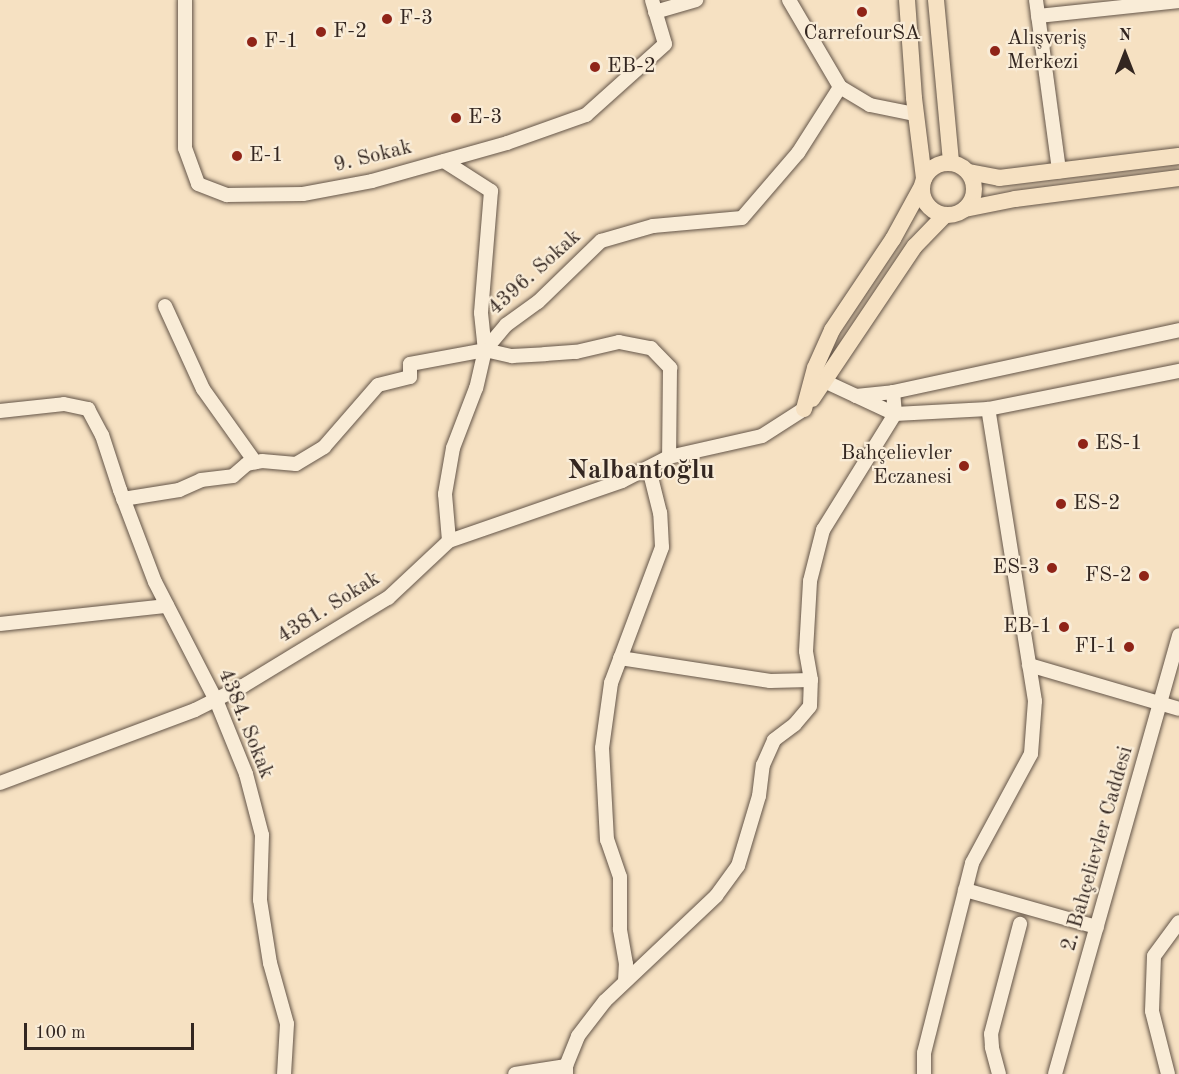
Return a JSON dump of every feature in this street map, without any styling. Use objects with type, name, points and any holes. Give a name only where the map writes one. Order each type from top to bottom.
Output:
[{"type":"main road","points":[[907,0],[915,114],[923,182],[922,194],[930,208],[945,215]]},
{"type":"main road","points":[[936,0],[951,162]]},
{"type":"main road","points":[[804,409],[819,375],[832,330],[892,239],[923,182],[935,166],[951,162],[969,172],[999,177],[1179,156]]},
{"type":"main road","points":[[965,209],[974,195],[973,179],[969,172]]},
{"type":"main road","points":[[819,375],[915,246],[945,215],[1015,199],[1179,178]]},
{"type":"street","name":"9. Sokak","points":[[185,0],[185,148],[198,184],[227,195],[303,194],[372,181],[507,143],[586,115],[665,44],[653,6]]},
{"type":"street","points":[[653,6],[696,0]]},
{"type":"street","points":[[789,0],[840,87],[870,105],[915,114]]},
{"type":"street","points":[[1036,0],[1059,171]]},
{"type":"street","points":[[1038,16],[1179,1]]},
{"type":"street","name":"4396. Sokak","points":[[485,350],[506,325],[538,302],[601,242],[653,226],[742,218],[798,153],[840,87]]},
{"type":"street","points":[[444,160],[490,191],[481,313],[485,350],[477,388],[453,448],[445,494],[448,541]]},
{"type":"street","points":[[165,306],[203,389],[255,462]]},
{"type":"street","points":[[856,396],[892,392],[1179,330]]},
{"type":"street","points":[[123,499],[178,490],[201,480],[233,476],[247,464],[255,462],[296,464],[324,447],[378,385],[410,377],[410,364],[485,350],[512,356],[576,352],[619,342],[651,348],[670,368],[669,457]]},
{"type":"street","points":[[819,375],[895,414],[988,409],[1179,370]]},
{"type":"street","points":[[515,1074],[566,1070],[578,1036],[605,1000],[716,896],[738,866],[759,796],[763,765],[774,740],[795,724],[810,706],[811,680],[806,651],[810,581],[823,530],[895,414],[892,392]]},
{"type":"street","name":"4384. Sokak","points":[[0,411],[64,404],[88,409],[102,435],[123,499],[155,582],[216,700],[246,774],[262,835],[260,900],[270,963],[287,1024],[284,1074]]},
{"type":"street","name":"4381. Sokak","points":[[0,783],[195,710],[243,686],[388,598],[448,541],[622,481],[669,457],[762,435],[804,409]]},
{"type":"street","points":[[924,1074],[924,1053],[972,863],[1031,754],[1035,701],[988,409]]},
{"type":"street","points":[[625,981],[626,964],[620,929],[620,877],[607,840],[602,748],[611,682],[662,547],[660,513],[649,469]]},
{"type":"street","points":[[0,624],[167,606]]},
{"type":"street","name":"2. Bahçelievler Caddesi","points":[[1055,1074],[1179,635]]},
{"type":"street","points":[[620,658],[770,681],[811,680]]},
{"type":"street","points":[[1029,665],[1179,708]]},
{"type":"street","points":[[965,890],[1097,927]]},
{"type":"street","points":[[1168,1074],[1152,1011],[1154,956],[1179,922]]},
{"type":"street","points":[[999,1074],[991,1034],[1020,924]]},
{"type":"place","name":"CarrefourSA","points":[[862,12]]},
{"type":"place","name":"F-3","points":[[387,19]]},
{"type":"place","name":"F-2","points":[[321,32]]},
{"type":"place","name":"F-1","points":[[252,42]]},
{"type":"place","name":"Alışveriş Merkezi","points":[[995,51]]},
{"type":"place","name":"EB-2","points":[[595,67]]},
{"type":"place","name":"E-3","points":[[456,118]]},
{"type":"place","name":"E-1","points":[[237,156]]},
{"type":"place","name":"ES-1","points":[[1083,444]]},
{"type":"place","name":"Bahçelievler Eczanesi","points":[[964,466]]},
{"type":"place","name":"ES-2","points":[[1061,504]]},
{"type":"place","name":"ES-3","points":[[1052,568]]},
{"type":"place","name":"FS-2","points":[[1144,576]]},
{"type":"place","name":"EB-1","points":[[1064,627]]},
{"type":"place","name":"FI-1","points":[[1129,647]]},
{"type":"district","name":"Nalbantoğlu","points":[[641,471]]}]
